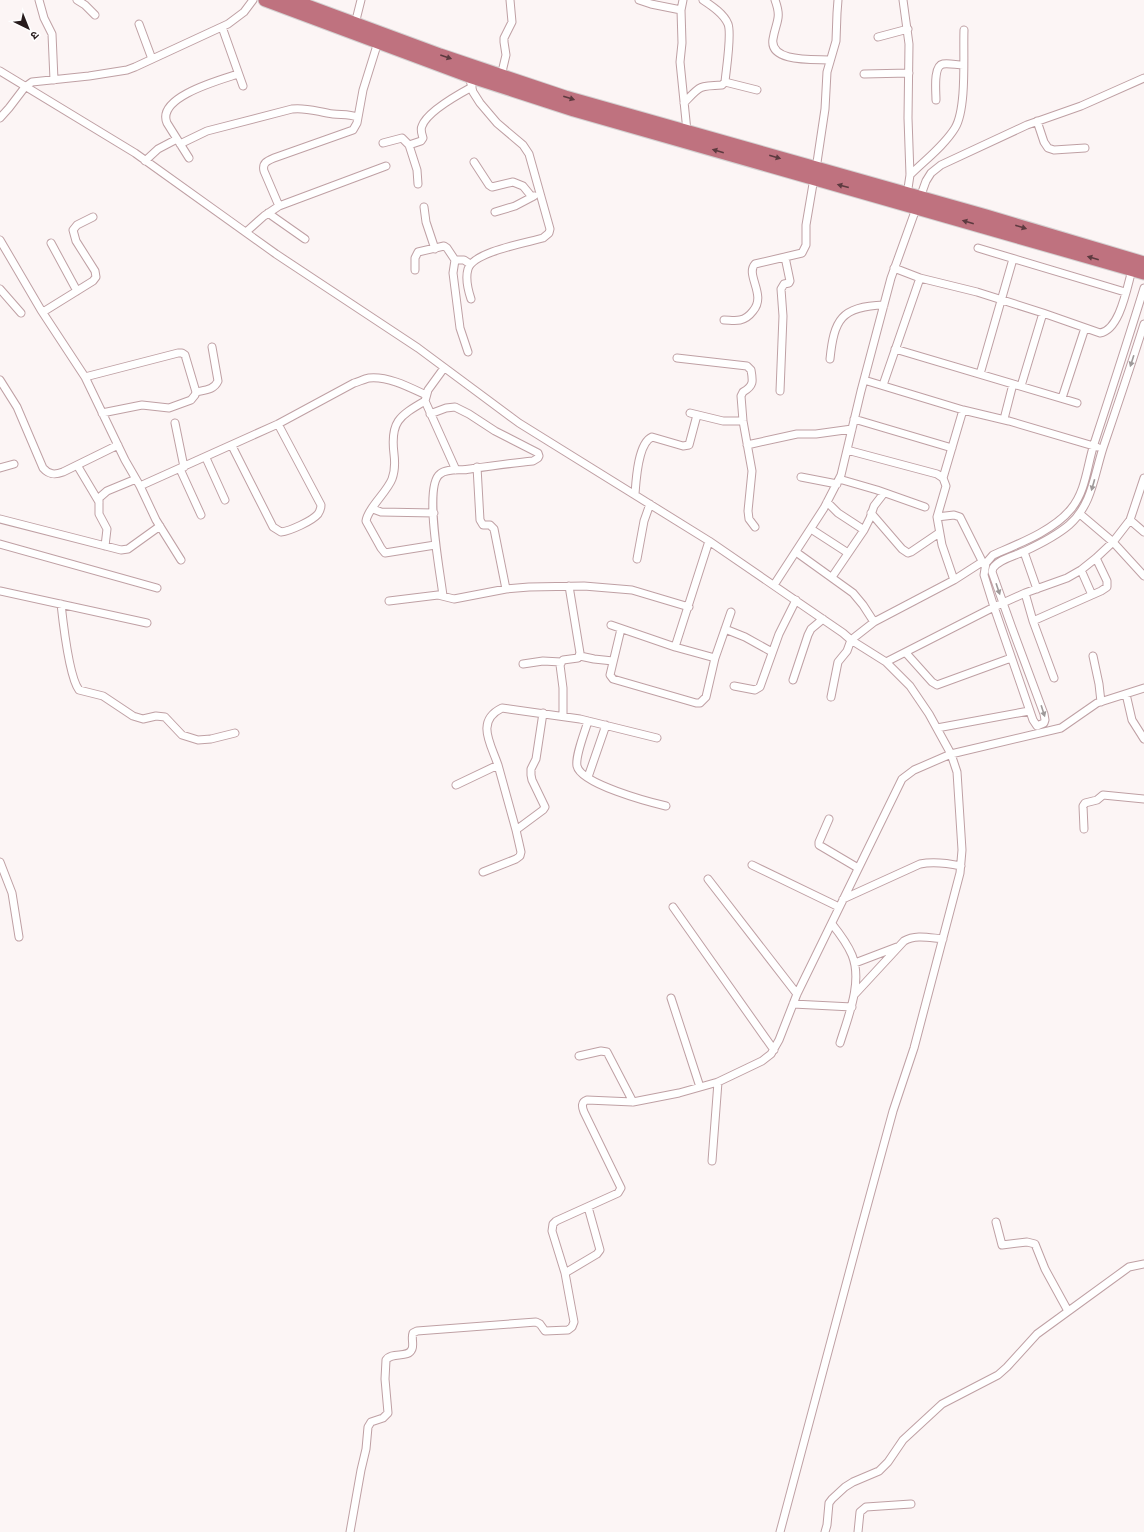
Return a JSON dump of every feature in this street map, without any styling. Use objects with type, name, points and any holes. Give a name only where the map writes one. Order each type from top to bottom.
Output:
[{"type":"highway","points":[[265,0],[378,42],[470,81],[574,110],[815,173],[907,195],[918,203],[986,216],[1144,263]]},
{"type":"highway","points":[[291,0],[501,76],[579,101],[687,131],[815,173],[1138,271]]},
{"type":"street","points":[[39,0],[44,18],[52,34],[54,80]]},
{"type":"street","points":[[77,0],[86,5],[95,15]]},
{"type":"street","points":[[0,118],[23,90],[32,82],[127,70],[222,27],[238,18],[254,0]]},
{"type":"street","points":[[355,24],[361,0]]},
{"type":"street","points":[[501,76],[506,55],[504,38],[512,22],[510,0]]},
{"type":"street","points":[[639,0],[681,10]]},
{"type":"street","points":[[683,0],[681,10],[682,43],[680,62],[687,131]]},
{"type":"street","points":[[703,0],[721,14],[728,24],[729,33],[725,82]]},
{"type":"street","points":[[775,0],[779,16],[772,43],[775,49],[786,57],[830,60]]},
{"type":"street","points":[[724,320],[741,320],[755,310],[758,297],[752,272],[755,264],[802,253],[806,245],[806,225],[825,109],[826,72],[836,41],[836,13],[838,0]]},
{"type":"street","points":[[903,0],[908,29],[909,73],[908,118],[910,175],[907,195]]},
{"type":"street","points":[[139,24],[152,59]]},
{"type":"street","points":[[222,27],[243,86]]},
{"type":"street","points":[[878,37],[908,29]]},
{"type":"street","points":[[910,175],[950,135],[956,126],[961,110],[964,30]]},
{"type":"street","points":[[279,206],[264,171],[264,163],[274,158],[350,132],[356,127],[363,90],[378,42]]},
{"type":"street","points":[[936,100],[936,72],[938,67],[945,64],[963,65]]},
{"type":"street","points":[[0,71],[23,90],[145,160],[246,232],[444,368],[519,423],[709,541],[796,600],[851,640],[886,662],[910,686],[937,728],[951,754],[957,772],[962,850],[961,866],[914,1048],[893,1111],[780,1532]]},
{"type":"street","points":[[864,74],[909,73]]},
{"type":"street","points":[[189,158],[164,118],[168,107],[182,96],[238,74]]},
{"type":"street","points":[[774,585],[811,529],[838,482],[894,268],[926,181],[931,173],[941,165],[1037,122],[1081,106],[1144,78]]},
{"type":"street","points":[[409,146],[422,140],[421,127],[425,121],[470,81],[473,92],[486,110],[508,134],[526,148],[529,154],[549,222],[549,233],[543,238],[488,252],[470,264],[467,277],[471,299]]},
{"type":"street","points":[[684,103],[702,87],[722,85],[725,82],[757,90]]},
{"type":"street","points":[[145,160],[158,149],[206,131],[292,109],[304,108],[357,117]]},
{"type":"street","points":[[1037,122],[1044,142],[1048,148],[1054,150],[1085,148]]},
{"type":"street","points":[[383,143],[402,138],[409,146],[417,170],[418,184]]},
{"type":"street","points":[[474,162],[489,185],[492,187],[512,182],[523,186],[532,198]]},
{"type":"street","points":[[246,232],[268,213],[279,206],[386,166]]},
{"type":"street","points":[[495,212],[515,206],[540,193]]},
{"type":"street","points":[[424,207],[426,222],[434,249]]},
{"type":"street","points":[[268,213],[305,239]]},
{"type":"street","points":[[43,312],[95,279],[96,274],[76,241],[73,230],[77,225],[94,217]]},
{"type":"street","points":[[51,243],[77,291]]},
{"type":"street","points":[[1,245],[84,377],[160,526],[181,560]]},
{"type":"street","points":[[415,270],[415,258],[418,252],[446,247],[456,260]]},
{"type":"street","points":[[978,248],[1125,292]]},
{"type":"street","points":[[780,391],[783,316],[781,289],[784,284],[789,283],[790,281],[785,257]]},
{"type":"street","points":[[980,374],[1013,259]]},
{"type":"street","points":[[456,260],[464,260],[470,264]]},
{"type":"street","points":[[456,260],[453,273],[460,328],[468,352]]},
{"type":"street","points":[[894,268],[920,278],[977,292],[1002,301],[1043,312],[1100,333],[1105,332],[1118,319],[1125,292],[1138,271]]},
{"type":"street","points":[[883,385],[920,278]]},
{"type":"street","points":[[831,697],[838,662],[847,651],[851,640],[874,622],[984,564],[993,555],[1032,538],[1064,517],[1081,494],[1094,446],[1144,288]]},
{"type":"street","points":[[0,289],[21,313]]},
{"type":"street","points":[[830,359],[833,334],[844,316],[850,311],[870,306],[884,305]]},
{"type":"street","points":[[1021,386],[1043,312]]},
{"type":"street","points":[[992,572],[994,566],[999,562],[1024,552],[1049,539],[1069,525],[1080,514],[1090,497],[1103,449],[1142,338],[1144,324]]},
{"type":"street","points":[[1062,398],[1085,328]]},
{"type":"street","points":[[196,392],[210,389],[218,381],[212,347]]},
{"type":"street","points":[[895,349],[1077,403]]},
{"type":"street","points":[[84,377],[182,353],[185,355],[196,392],[191,400],[169,408],[142,405],[102,413]]},
{"type":"street","points":[[677,358],[749,367],[752,385],[742,394],[743,421],[752,471],[748,511],[749,519],[755,527]]},
{"type":"street","points":[[435,545],[390,553],[383,552],[366,521],[392,480],[394,473],[392,442],[393,431],[397,423],[402,416],[425,398],[428,390],[444,368]]},
{"type":"street","points":[[140,486],[232,446],[278,424],[354,383],[369,378],[396,382],[407,386],[425,398],[430,414],[456,470]]},
{"type":"street","points":[[0,380],[18,407],[35,450],[46,472],[55,475],[118,445]]},
{"type":"street","points":[[864,380],[964,410],[1004,419],[1103,449]]},
{"type":"street","points":[[1004,419],[1013,384]]},
{"type":"street","points":[[430,414],[450,407],[455,407],[501,434],[538,453],[539,456],[533,461],[477,467],[442,472],[439,474],[435,480],[435,545],[443,596]]},
{"type":"street","points":[[943,478],[964,410]]},
{"type":"street","points":[[635,494],[638,462],[648,439],[652,437],[684,446],[689,445],[693,414],[723,420],[743,421]]},
{"type":"street","points":[[854,419],[952,448]]},
{"type":"street","points":[[175,423],[182,468],[201,515]]},
{"type":"street","points":[[232,446],[273,527],[281,532],[291,530],[318,514],[321,505],[278,424]]},
{"type":"street","points":[[747,445],[797,434],[816,434],[852,430]]},
{"type":"street","points":[[847,450],[937,474],[943,478],[946,486],[937,517],[939,533],[954,580]]},
{"type":"street","points":[[206,458],[225,500]]},
{"type":"street","points":[[0,468],[14,464]]},
{"type":"street","points":[[76,465],[98,502],[99,514],[107,529],[105,546]]},
{"type":"street","points":[[477,467],[480,520],[483,525],[490,525],[494,529],[506,589]]},
{"type":"street","points":[[801,477],[838,482],[884,493],[925,507]]},
{"type":"street","points":[[98,502],[103,493],[136,479]]},
{"type":"street","points":[[886,662],[994,607],[1025,593],[1067,578],[1081,570],[1113,542],[1130,520],[1144,480]]},
{"type":"street","points":[[832,577],[864,530],[874,506],[884,493]]},
{"type":"street","points":[[827,502],[838,513],[864,530]]},
{"type":"street","points":[[637,559],[644,521],[650,504]]},
{"type":"street","points":[[373,509],[381,512],[434,513]]},
{"type":"street","points":[[871,513],[902,549],[908,553],[939,533]]},
{"type":"street","points":[[1080,514],[1113,542],[1144,576]]},
{"type":"street","points":[[937,517],[954,515],[960,517],[965,524],[984,564],[992,572],[1044,714],[1044,723],[1037,726],[1034,724],[994,607],[984,575],[984,564]]},
{"type":"street","points":[[0,519],[124,550],[160,526]]},
{"type":"street","points":[[1130,520],[1144,532]]},
{"type":"street","points":[[811,529],[848,553]]},
{"type":"street","points":[[676,647],[709,541]]},
{"type":"street","points":[[0,544],[157,588]]},
{"type":"street","points":[[796,552],[853,593],[874,622]]},
{"type":"street","points":[[1024,552],[1037,589]]},
{"type":"street","points":[[1033,621],[1105,588],[1108,584],[1096,558]]},
{"type":"street","points":[[1081,570],[1092,595]]},
{"type":"street","points":[[569,586],[580,656]]},
{"type":"street","points":[[389,601],[438,595],[454,599],[506,589],[569,586],[632,590],[689,606]]},
{"type":"street","points":[[0,591],[147,623]]},
{"type":"street","points":[[1025,593],[1033,621],[1054,678]]},
{"type":"street","points":[[734,686],[758,689],[761,686],[779,634],[796,600]]},
{"type":"street","points":[[60,604],[75,685],[79,690],[103,696],[133,716],[143,719],[156,716],[165,717],[182,734],[198,740],[211,739],[235,733]]},
{"type":"street","points":[[620,629],[610,675],[613,680],[696,703],[706,697],[715,658],[730,612]]},
{"type":"street","points":[[793,680],[808,634],[811,629],[823,619]]},
{"type":"street","points":[[611,625],[676,647],[715,658]]},
{"type":"street","points":[[725,629],[745,637],[772,652]]},
{"type":"street","points":[[906,653],[932,682],[937,685],[1011,658]]},
{"type":"street","points":[[523,664],[543,661],[561,662],[575,659],[580,656],[613,661]]},
{"type":"street","points":[[1093,656],[1101,702]]},
{"type":"street","points":[[561,662],[560,665],[564,688],[563,716]]},
{"type":"street","points":[[350,1532],[366,1449],[368,1427],[371,1422],[383,1418],[388,1413],[385,1379],[386,1360],[392,1355],[407,1354],[410,1352],[413,1333],[417,1331],[536,1322],[546,1330],[571,1329],[574,1322],[565,1273],[552,1227],[556,1221],[618,1193],[621,1188],[584,1112],[583,1102],[587,1100],[633,1102],[679,1093],[718,1082],[762,1061],[774,1050],[797,994],[902,778],[914,770],[951,754],[1061,728],[1091,707],[1101,702],[1144,688]]},
{"type":"street","points":[[1126,694],[1132,720],[1144,739]]},
{"type":"street","points":[[483,872],[516,859],[520,856],[521,852],[498,765],[486,732],[488,721],[497,711],[502,708],[563,716],[657,738]]},
{"type":"street","points":[[937,728],[1030,711]]},
{"type":"street","points":[[516,830],[545,807],[531,775],[536,759],[543,713]]},
{"type":"street","points":[[588,721],[577,764],[578,768],[588,777],[615,791],[666,806]]},
{"type":"street","points":[[588,777],[606,725]]},
{"type":"street","points":[[456,785],[498,765]]},
{"type":"street","points":[[1084,829],[1083,806],[1085,803],[1097,800],[1103,795],[1144,799]]},
{"type":"street","points":[[829,819],[819,845],[858,868]]},
{"type":"street","points":[[0,862],[12,893],[19,937]]},
{"type":"street","points":[[843,899],[920,864],[928,862],[943,862],[961,866]]},
{"type":"street","points":[[752,865],[840,907]]},
{"type":"street","points":[[708,879],[797,994]]},
{"type":"street","points":[[673,907],[774,1050]]},
{"type":"street","points":[[832,924],[848,946],[855,963],[855,994],[840,1043]]},
{"type":"street","points":[[855,994],[899,946],[908,939],[913,937],[943,939]]},
{"type":"street","points":[[855,963],[899,946]]},
{"type":"street","points":[[671,998],[700,1087]]},
{"type":"street","points":[[793,1004],[852,1007]]},
{"type":"street","points":[[579,1056],[601,1051],[607,1052],[633,1102]]},
{"type":"street","points":[[712,1161],[718,1082]]},
{"type":"street","points":[[565,1273],[597,1254],[600,1250],[588,1207]]},
{"type":"street","points":[[996,1222],[1002,1245],[1027,1242],[1035,1244],[1047,1274],[1068,1311]]},
{"type":"street","points":[[825,1532],[832,1499],[853,1482],[879,1470],[888,1462],[903,1440],[942,1404],[998,1375],[1037,1334],[1129,1267],[1144,1264]]},
{"type":"street","points":[[858,1532],[860,1512],[866,1507],[911,1504]]}]
